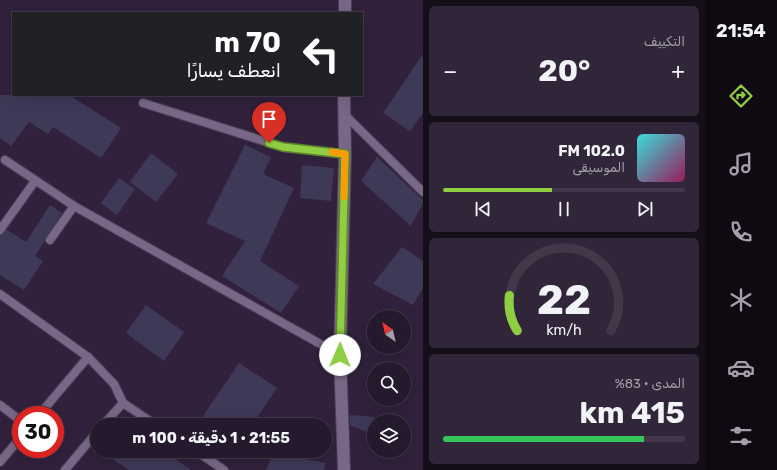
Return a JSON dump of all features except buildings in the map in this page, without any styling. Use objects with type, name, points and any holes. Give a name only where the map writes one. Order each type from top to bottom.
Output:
[{"type":"street","points":[[345,0],[345,12]]},
{"type":"street","points":[[344,96],[345,154],[340,355],[344,470]]},
{"type":"lane","points":[[143,103],[283,147],[345,154]]},
{"type":"lane","points":[[344,114],[423,192]]},
{"type":"lane","points":[[5,160],[74,206],[340,355]]},
{"type":"lane","points":[[0,230],[35,181]]},
{"type":"lane","points":[[50,240],[74,206]]},
{"type":"lane","points":[[0,294],[88,357],[114,384],[123,402],[146,418]]},
{"type":"lane","points":[[47,406],[88,357]]},
{"type":"lane","points":[[109,418],[123,402]]},
{"type":"lane","points":[[0,405],[12,414]]},
{"type":"lane","points":[[65,470],[90,440]]},
{"type":"lane","points":[[0,462],[12,448]]},
{"type":"lane","points":[[206,458],[224,470]]},
{"type":"slow traffic","points":[[332,152],[345,154],[344,197]]},
{"type":"route","points":[[269,143],[283,147],[345,154],[340,355]]}]
